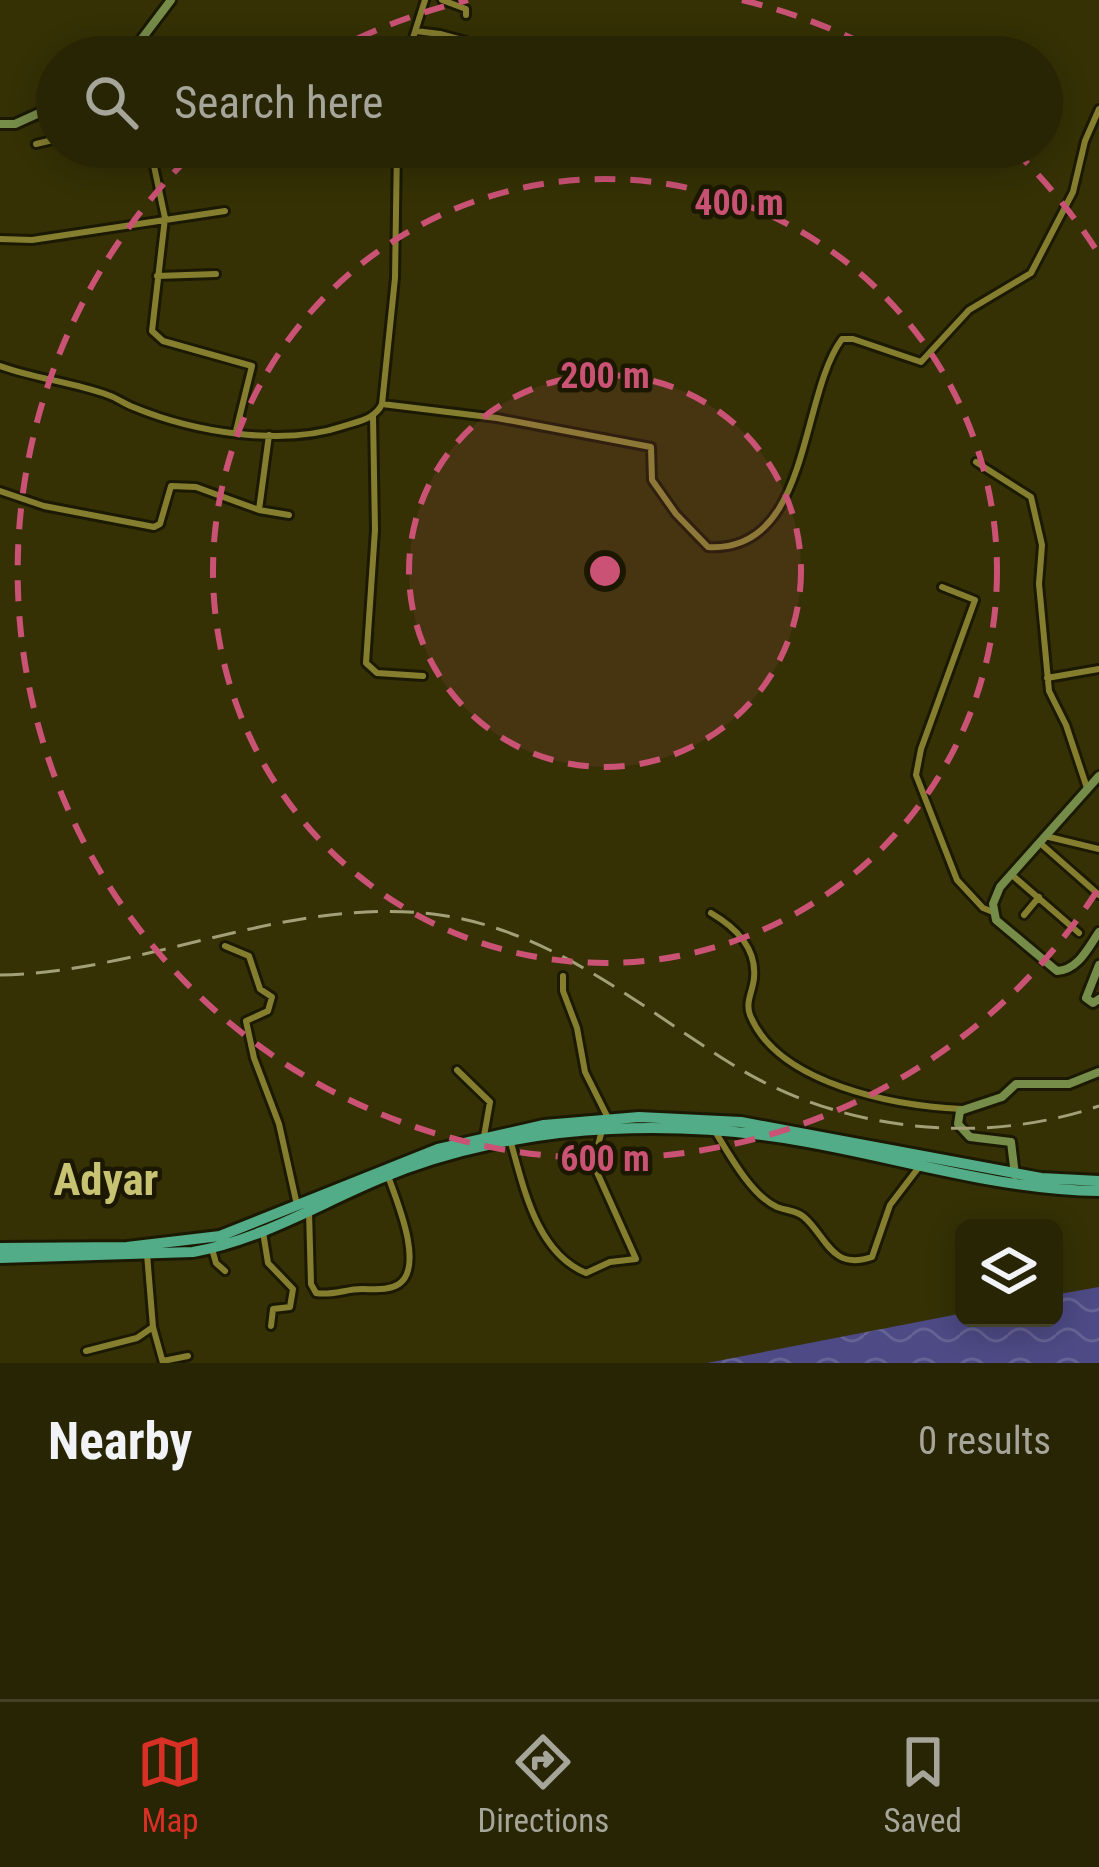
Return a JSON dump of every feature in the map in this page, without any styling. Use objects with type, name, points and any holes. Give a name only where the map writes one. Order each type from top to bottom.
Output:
[{"type":"highway","points":[[378,1176],[511,1143],[606,1125],[677,1118],[741,1122],[1015,1178],[1099,1181]]},
{"type":"highway","points":[[0,1248],[194,1242],[303,1208],[438,1149],[544,1126],[715,1130],[1099,1191]]},
{"type":"highway","points":[[0,1258],[212,1249],[263,1232],[303,1208]]},
{"type":"main road","points":[[144,36],[171,0]]},
{"type":"main road","points":[[0,124],[15,124],[36,114]]},
{"type":"main road","points":[[1099,776],[1012,874],[996,895],[993,912],[996,920],[1057,971],[1078,961],[1099,932]]},
{"type":"main road","points":[[1099,964],[1086,998],[1093,1003],[1099,999]]},
{"type":"main road","points":[[1015,1178],[1011,1142],[970,1136],[958,1124],[962,1109],[1002,1097],[1016,1084],[1069,1084],[1099,1072]]},
{"type":"street","points":[[415,36],[425,0]]},
{"type":"street","points":[[440,2],[466,9],[466,15]]},
{"type":"street","points":[[416,32],[447,36]]},
{"type":"street","points":[[382,404],[497,418],[651,447],[652,480],[676,514],[708,547],[728,548],[764,531],[779,506],[842,339],[921,362],[969,310],[1031,273],[1073,192],[1085,141],[1099,109]]},
{"type":"street","points":[[154,168],[165,218],[154,336],[252,366],[236,431]]},
{"type":"street","points":[[0,366],[110,395],[187,425],[269,436],[314,436],[373,416],[382,404],[395,278],[397,168]]},
{"type":"street","points":[[0,239],[32,240],[225,211]]},
{"type":"street","points":[[158,276],[216,274]]},
{"type":"street","points":[[373,416],[375,530],[366,663],[377,673],[423,676]]},
{"type":"street","points":[[259,510],[269,436]]},
{"type":"street","points":[[976,462],[1031,497],[1042,545],[1039,584],[1047,678],[1087,788]]},
{"type":"street","points":[[0,491],[44,506],[154,527],[160,524],[171,486],[196,487],[259,510],[289,514]]},
{"type":"street","points":[[942,587],[975,600],[916,775],[957,880],[983,908],[993,912]]},
{"type":"street","points":[[1047,678],[1099,670]]},
{"type":"street","points":[[1042,839],[1099,849]]},
{"type":"street","points":[[1042,839],[1099,895]]},
{"type":"street","points":[[1012,874],[1079,933]]},
{"type":"street","points":[[1024,915],[1039,897]]},
{"type":"street","points":[[711,914],[739,929],[751,959],[755,976],[751,1018],[801,1069],[882,1100],[962,1109]]},
{"type":"street","points":[[225,946],[249,956],[260,988],[272,997],[268,1011],[246,1021],[303,1208],[310,1284],[316,1293],[397,1286],[405,1279],[410,1266],[405,1227],[378,1176]]},
{"type":"street","points":[[511,1143],[528,1205],[570,1266],[586,1273],[610,1262],[636,1259],[596,1170],[594,1161],[606,1125],[585,1072],[563,976]]},
{"type":"street","points":[[458,1070],[490,1102],[484,1138]]},
{"type":"street","points":[[715,1130],[763,1197],[778,1208],[799,1213],[824,1245],[849,1259],[872,1257],[890,1205],[920,1165]]},
{"type":"street","points":[[263,1232],[268,1263],[293,1289],[290,1307],[274,1308],[271,1326]]},
{"type":"street","points":[[212,1249],[216,1263],[225,1271]]},
{"type":"street","points":[[147,1255],[152,1327],[163,1362],[188,1356]]},
{"type":"street","points":[[86,1351],[136,1338],[152,1327]]},
{"type":"water","points":[[1099,1287],[1099,1363],[707,1363],[955,1315],[955,1327],[1063,1327],[1063,1293]]},
{"type":"railway","points":[[0,975],[111,961],[329,915],[384,911],[440,915],[481,924],[557,954],[730,1063],[816,1104],[862,1117],[958,1128],[1053,1119],[1099,1106]]},
{"type":"district","name":"Adyar","points":[[106,1179]]}]
